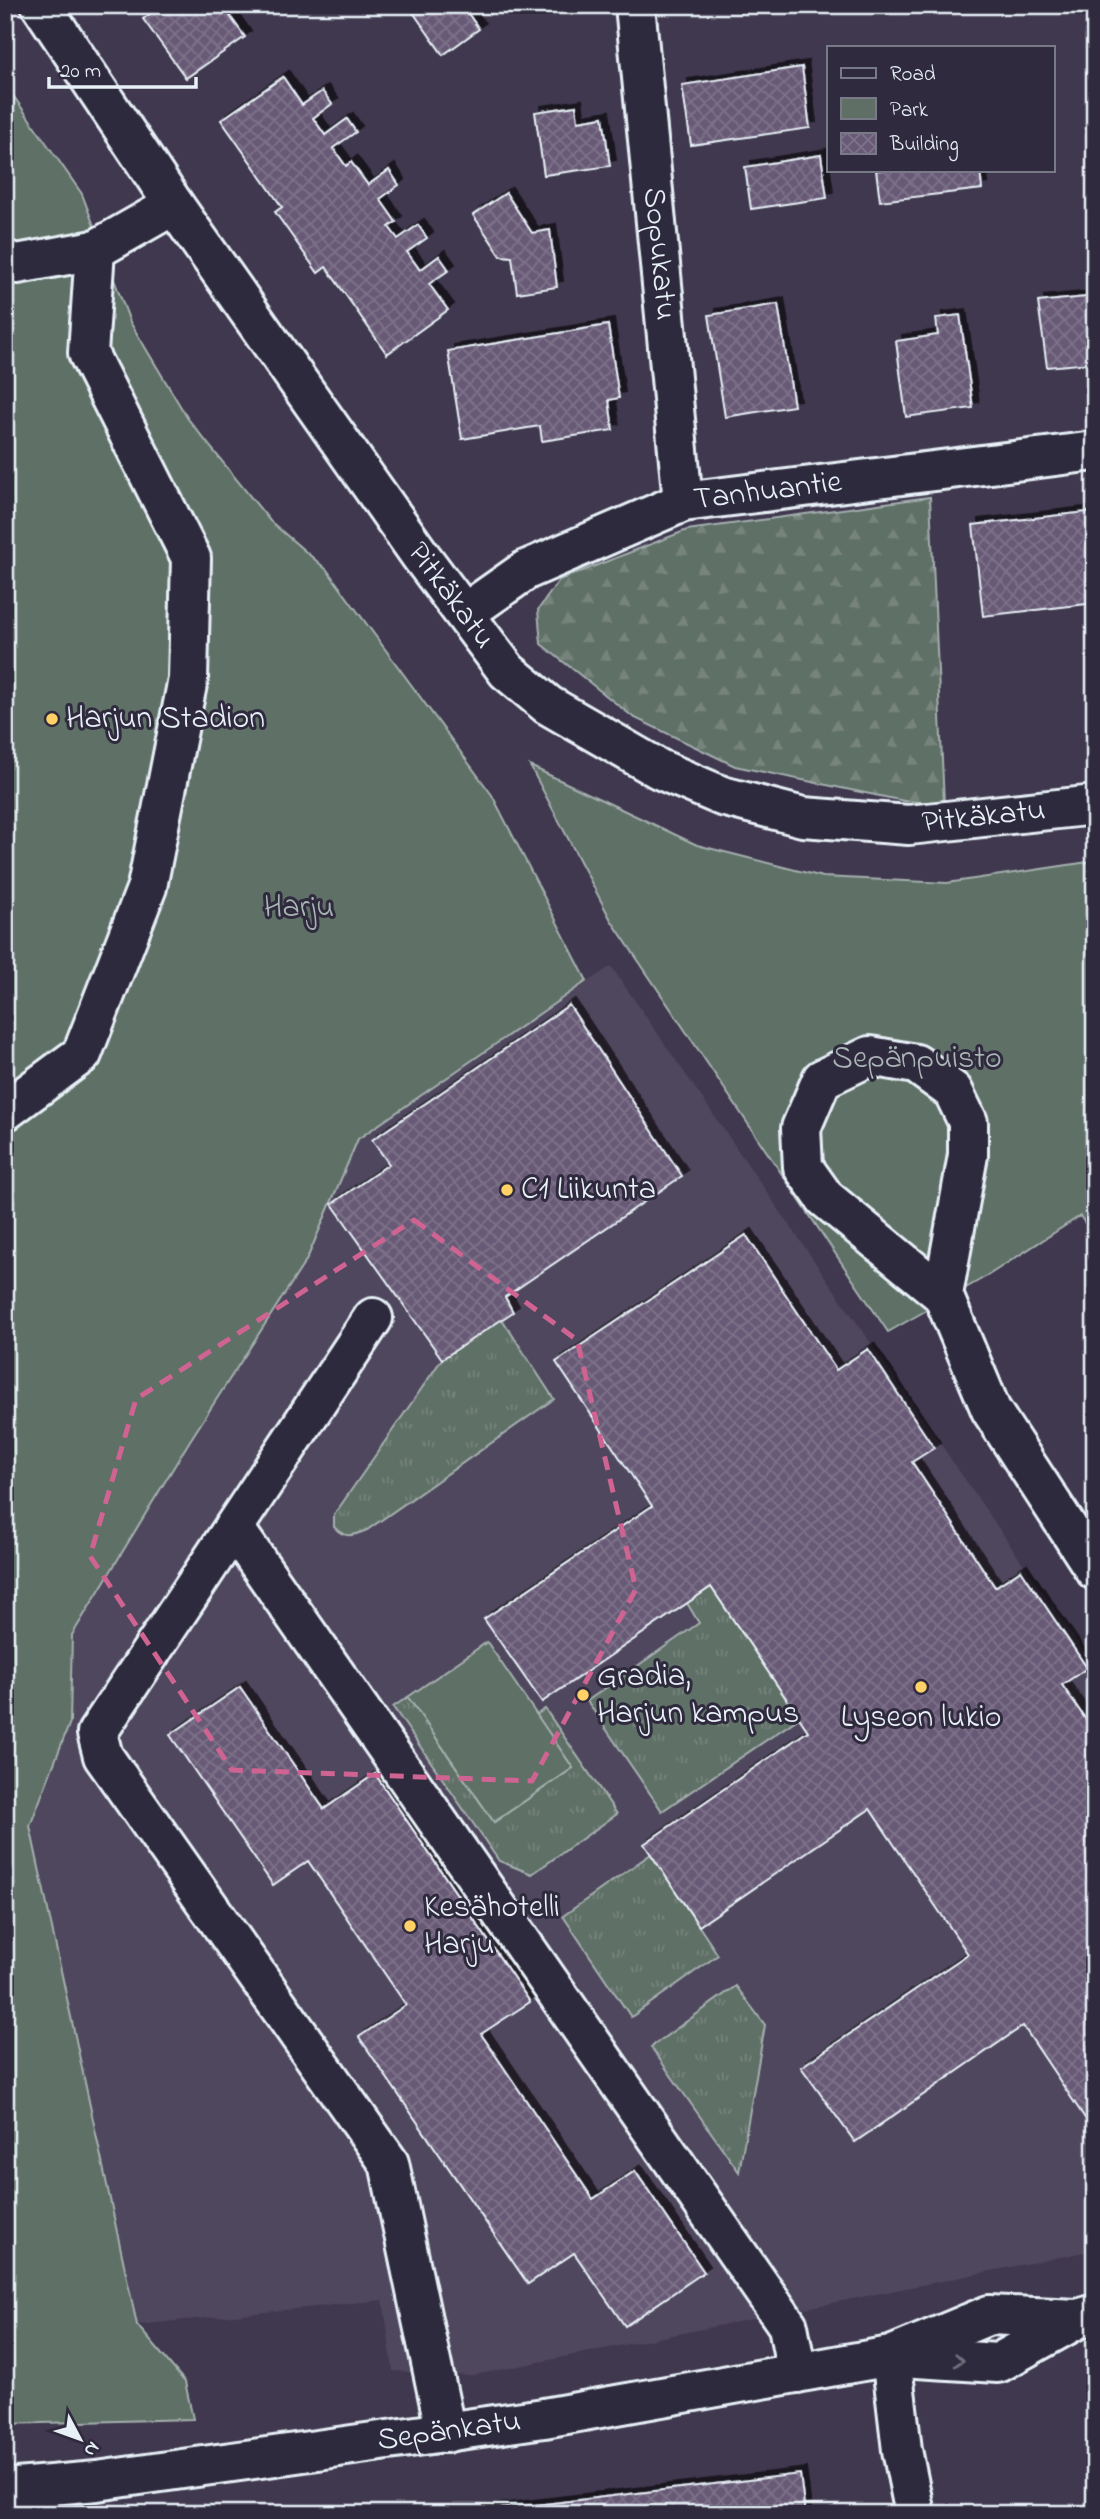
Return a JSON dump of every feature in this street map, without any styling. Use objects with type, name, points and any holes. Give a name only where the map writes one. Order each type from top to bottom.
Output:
[{"type":"street","name":"Pitkäkatu","points":[[41,5],[174,205],[420,555],[507,671],[548,705],[659,769],[722,796],[803,817],[909,825],[1095,805]]},
{"type":"street","name":"Sopukatu","points":[[635,5],[683,502]]},
{"type":"street","points":[[5,260],[17,264],[95,250],[174,205]]},
{"type":"street","points":[[5,1111],[82,1054],[147,887],[188,679],[191,558],[88,354],[95,250]]},
{"type":"street","name":"Tanhuantie","points":[[465,613],[526,570],[683,502],[1095,451]]},
{"type":"street","points":[[943,1295],[968,1155],[968,1122],[953,1091],[916,1064],[870,1056],[822,1079],[801,1128],[803,1167],[824,1198],[943,1295],[991,1410],[1095,1570]]},
{"type":"street","points":[[373,1318],[97,1733],[103,1756],[389,2163],[446,2433]]},
{"type":"street","points":[[234,1528],[788,2326],[797,2373]]},
{"type":"street","name":"Sepänkatu","points":[[5,2489],[97,2481],[446,2433],[891,2356],[998,2363],[1086,2316]]},
{"type":"street","points":[[891,2356],[902,2450],[915,2514]]},
{"type":"highlighted area","points":[[414,1220],[577,1340],[636,1589],[532,1781],[232,1770],[90,1556],[136,1399]]},
{"type":"shaded area","name":"Gradia, Harjun kampus","points":[[611,966],[1095,1668],[1095,2250],[470,2376],[393,2371],[383,2300],[137,2325],[30,1825],[70,1722],[72,1635],[189,1442],[307,1259],[358,1139]]},
{"type":"green space","name":"Harju","points":[[5,84],[82,194],[130,322],[188,419],[270,521],[327,570],[492,795],[587,981],[358,1139],[307,1259],[189,1442],[72,1635],[70,1722],[30,1826],[137,2325],[185,2382],[193,2419],[5,2424]]},
{"type":"green space","points":[[930,497],[944,803],[904,801],[735,766],[633,717],[541,644],[538,610],[559,580],[687,530]]},
{"type":"green space","name":"Sepänpuisto","points":[[530,766],[697,845],[823,877],[947,883],[1095,861],[1095,1237],[1080,1216],[987,1276],[888,1332],[611,920]]},
{"type":"green space","points":[[502,1319],[554,1399],[367,1530],[349,1535],[338,1531],[334,1527],[334,1515],[442,1359]]},
{"type":"green space","points":[[711,1587],[799,1718],[662,1811],[587,1701],[699,1623],[687,1603]]},
{"type":"green space","points":[[487,1642],[573,1768],[494,1822],[408,1697]]},
{"type":"green space","points":[[408,1697],[494,1822],[573,1768],[536,1715],[545,1709],[617,1814],[532,1874],[499,1861],[393,1707]]},
{"type":"green space","points":[[651,1854],[718,1955],[631,2017],[563,1916]]},
{"type":"green space","points":[[736,1986],[765,2025],[739,2172],[651,2047]]},
{"type":"building","points":[[162,5],[222,5],[245,37],[186,78],[143,19]]},
{"type":"building","points":[[408,5],[462,5],[479,29],[443,55]]},
{"type":"building","points":[[802,67],[810,128],[691,145],[682,85]]},
{"type":"building","points":[[283,77],[302,105],[322,91],[332,104],[313,118],[325,135],[347,119],[356,132],[333,148],[346,166],[351,162],[368,185],[389,170],[399,185],[380,199],[396,222],[389,227],[398,239],[418,225],[427,238],[407,252],[420,270],[439,256],[449,270],[429,284],[448,310],[387,354],[326,267],[318,273],[275,212],[282,207],[221,120]]},
{"type":"building","points":[[576,106],[578,121],[603,117],[610,166],[544,175],[535,112]]},
{"type":"building","points":[[821,155],[827,198],[751,209],[745,167]]},
{"type":"building","points":[[876,172],[980,172],[982,189],[880,201]]},
{"type":"building","points":[[506,193],[532,233],[550,230],[557,287],[517,293],[512,257],[501,256],[473,215]]},
{"type":"building","points":[[1095,296],[1093,386],[1090,363],[1047,367],[1038,302]]},
{"type":"building","points":[[778,304],[794,406],[725,417],[709,315]]},
{"type":"building","points":[[960,315],[973,408],[906,417],[896,341],[938,335],[936,318]]},
{"type":"building","points":[[608,325],[619,398],[609,400],[613,430],[542,441],[540,426],[462,439],[448,351]]},
{"type":"building","points":[[1095,511],[1095,603],[983,616],[973,525]]},
{"type":"building","name":"C1 Liikunta","points":[[569,1005],[682,1176],[505,1297],[513,1312],[442,1359],[332,1204],[389,1164],[372,1140]]},
{"type":"building","name":"Lyseon lukio","points":[[746,1235],[836,1370],[868,1349],[934,1448],[912,1462],[995,1587],[1021,1570],[1087,1668],[1062,1685],[1095,1733],[1095,2133],[1023,2026],[855,2142],[801,2067],[968,1954],[870,1809],[699,1926],[644,1844],[808,1731],[711,1587],[542,1702],[484,1619],[652,1506],[556,1362]]},
{"type":"building","points":[[240,1687],[324,1809],[375,1774],[530,2002],[481,2034],[593,2199],[635,2171],[704,2272],[625,2326],[574,2253],[528,2284],[359,2037],[406,2005],[308,1861],[273,1885],[170,1735]]},
{"type":"building","points":[[800,2474],[805,2514],[461,2514],[475,2512]]},
{"type":"place","name":"Harjun Stadion","points":[[52,719]]},
{"type":"place","name":"C1 Liikunta","points":[[507,1190]]},
{"type":"place","name":"Lyseon lukio","points":[[921,1687]]},
{"type":"place","name":"Gradia, Harjun kampus","points":[[583,1695]]},
{"type":"place","name":"Kesähotelli Harju","points":[[410,1926]]}]
